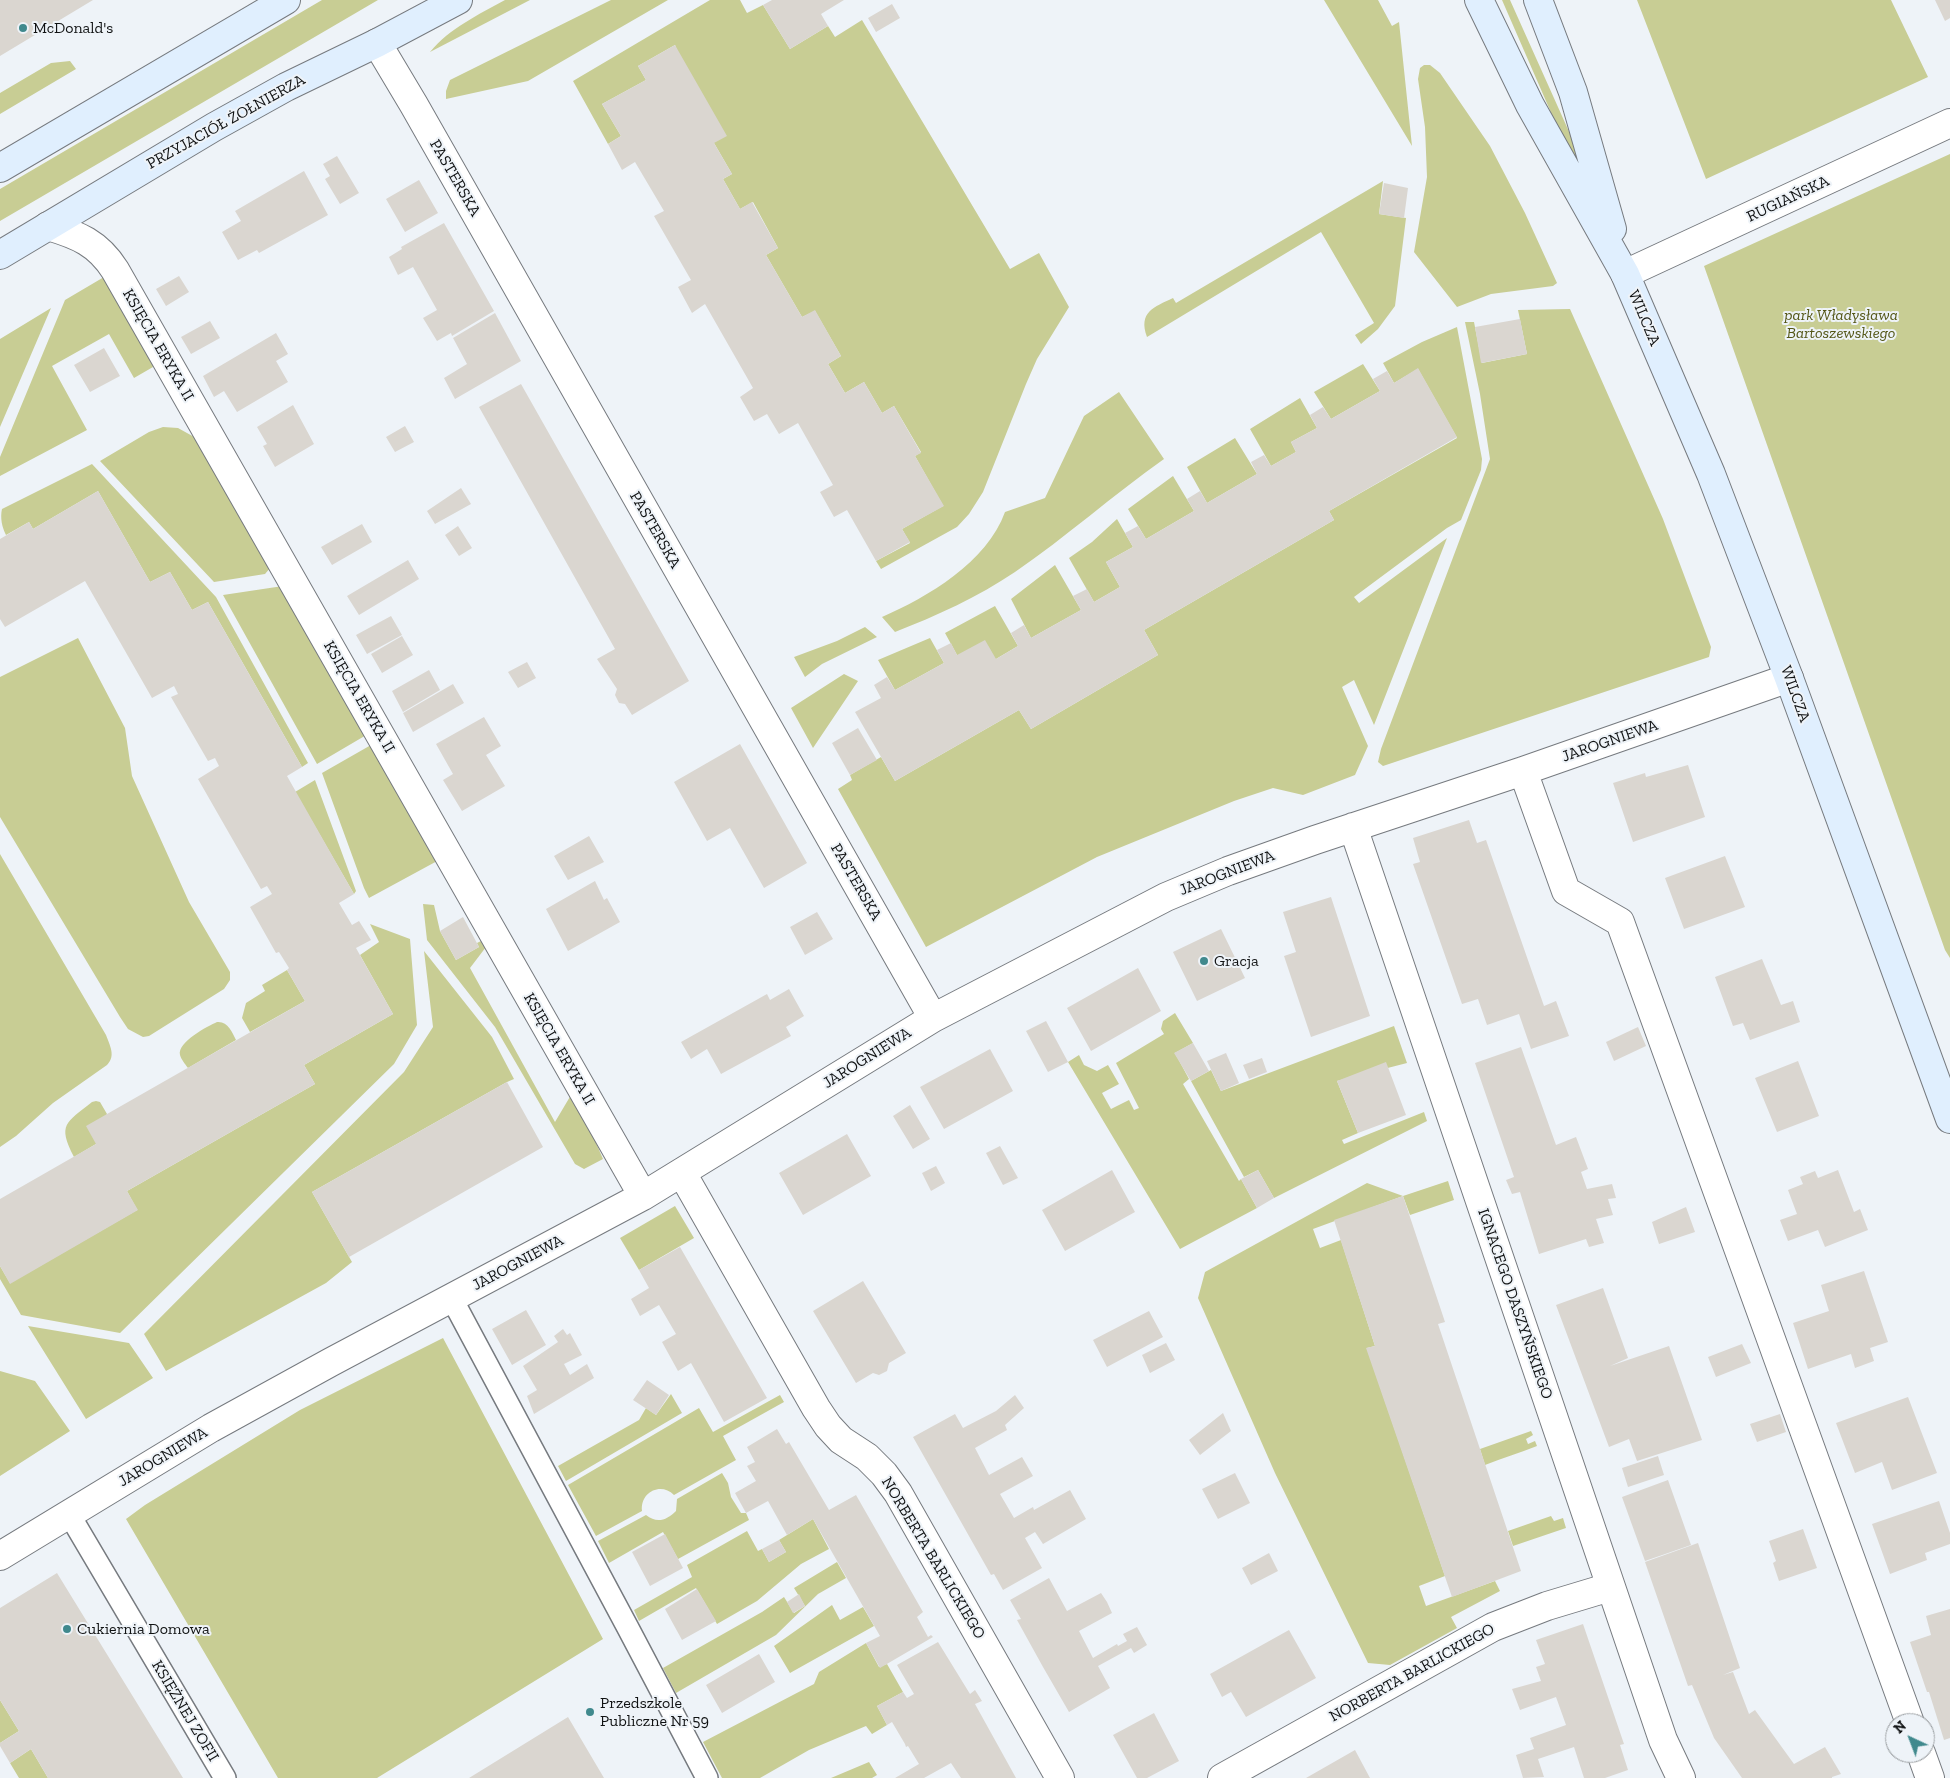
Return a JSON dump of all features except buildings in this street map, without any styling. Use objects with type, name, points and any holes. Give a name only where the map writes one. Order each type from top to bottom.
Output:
[{"type":"street","points":[[0,168],[286,0]]},
{"type":"street","name":"PRZYJACIÓŁ ŻOŁNIERZA","points":[[0,255],[214,127],[286,87],[377,43],[458,0]]},
{"type":"street","name":"WILCZA","points":[[1479,0],[1530,105],[1625,274],[1711,474],[1790,678],[1950,1119]]},
{"type":"street","name":"WILCZA","points":[[1538,0],[1572,92],[1625,274]]},
{"type":"street","name":"PASTERSKA","points":[[377,43],[933,1018]]},
{"type":"street","name":"RUGIAŃSKA","points":[[1625,274],[1950,123]]},
{"type":"street","name":"KSIĘCIA ERYKA II","points":[[48,226],[78,235],[103,253],[110,264],[643,1196]]},
{"type":"street","name":"JAROGNIEWA","points":[[0,1556],[227,1419],[643,1196],[933,1018],[1166,897],[1228,871],[1353,827],[1523,771],[1790,678]]},
{"type":"street","points":[[1523,771],[1566,891],[1620,922],[1906,1713]]},
{"type":"street","name":"IGNACEGO DASZYŃSKIEGO","points":[[1353,827],[1610,1587],[1663,1740],[1682,1778]]},
{"type":"street","name":"NORBERTA BARLICKIEGO","points":[[682,1173],[828,1426],[841,1440],[867,1457],[884,1474],[898,1493],[1060,1778]]},
{"type":"street","name":"NORBERTA BARLICKIEGO","points":[[1222,1778],[1493,1627],[1547,1606],[1610,1587]]},
{"type":"street","points":[[1925,1763],[1930,1778]]},
{"type":"lane","points":[[452,1299],[707,1778]]},
{"type":"lane","name":"KSIĘŻNEJ ZOFII","points":[[69,1514],[225,1778]]},
{"type":"green space","points":[[322,0],[378,0],[0,221],[0,189]]},
{"type":"green space","points":[[505,0],[530,0],[430,52],[455,29]]},
{"type":"green space","points":[[611,0],[668,0],[528,81],[446,99],[446,91],[450,80]]},
{"type":"green space","points":[[710,0],[740,0],[747,13],[763,5],[790,49],[828,26],[835,37],[862,20],[1010,269],[1039,253],[1069,307],[1037,359],[983,492],[969,514],[957,527],[881,569],[876,561],[910,543],[902,529],[943,506],[915,456],[921,452],[894,406],[882,413],[864,382],[845,393],[828,364],[841,356],[815,311],[802,317],[766,255],[778,248],[753,202],[740,209],[723,179],[732,174],[714,143],[675,45],[638,66],[646,80],[602,104],[621,136],[608,144],[573,81]]},
{"type":"green space","points":[[1324,0],[1378,0],[1392,26],[1399,22],[1412,146]]},
{"type":"green space","points":[[1502,0],[1510,0],[1627,261],[1556,124]]},
{"type":"green space","points":[[1637,0],[1891,0],[1928,77],[1706,179]]},
{"type":"green space","points":[[70,61],[76,69],[0,114],[0,93],[51,63]]},
{"type":"green space","points":[[1424,65],[1430,65],[1440,73],[1490,146],[1525,213],[1557,283],[1553,286],[1491,294],[1457,307],[1414,252],[1427,177],[1425,127],[1418,79],[1420,68]]},
{"type":"green space","name":"park Władysława Bartoszewskiego","points":[[1950,154],[1950,958],[1945,950],[1704,266]]},
{"type":"green space","points":[[1383,181],[1379,214],[1406,218],[1395,306],[1378,329],[1361,344],[1355,335],[1374,323],[1321,232],[1147,337],[1145,329],[1146,316],[1160,304],[1173,298],[1176,303]]},
{"type":"green space","points":[[104,277],[152,359],[153,367],[134,378],[109,334],[52,366],[87,430],[0,476],[0,457],[65,300]]},
{"type":"green space","points":[[51,308],[0,427],[0,339]]},
{"type":"green space","points":[[1570,309],[1663,519],[1711,647],[1709,657],[1383,766],[1378,762],[1381,749],[1490,459],[1480,394],[1465,322],[1474,322],[1482,363],[1527,354],[1518,310]]},
{"type":"green space","points":[[1457,327],[1482,459],[1481,470],[1461,520],[1447,528],[1354,597],[1359,603],[1447,538],[1374,725],[1354,680],[1342,687],[1368,746],[1355,775],[1303,795],[1273,788],[1234,801],[1097,857],[926,947],[838,789],[852,780],[850,775],[881,757],[895,781],[1019,710],[1031,729],[1158,655],[1144,630],[1334,520],[1329,511],[1457,438],[1418,369],[1394,383],[1383,363],[1422,342]]},
{"type":"green space","points":[[1363,364],[1380,391],[1331,419],[1314,392]]},
{"type":"green space","points":[[1119,392],[1164,459],[1015,572],[986,590],[956,605],[895,632],[882,617],[918,599],[954,576],[985,547],[1005,512],[1045,498],[1084,416]]},
{"type":"green space","points":[[1300,398],[1317,428],[1291,442],[1296,452],[1271,466],[1250,429]]},
{"type":"green space","points":[[163,427],[178,428],[196,438],[271,567],[265,574],[214,582],[100,461],[149,432]]},
{"type":"green space","points":[[1235,438],[1257,474],[1207,503],[1187,467]]},
{"type":"green space","points":[[92,464],[216,597],[308,763],[302,767],[208,602],[192,610],[170,572],[150,582],[98,491],[33,529],[29,522],[6,535],[1,516],[2,509]]},
{"type":"green space","points":[[1173,476],[1194,511],[1146,539],[1128,509]]},
{"type":"green space","points":[[1117,519],[1133,547],[1106,562],[1120,587],[1094,602],[1069,558],[1092,542]]},
{"type":"green space","points":[[1055,565],[1081,610],[1031,638],[1011,599]]},
{"type":"green space","points":[[283,586],[368,734],[317,764],[223,595]]},
{"type":"green space","points":[[995,606],[1018,646],[996,659],[957,655],[945,633]]},
{"type":"green space","points":[[865,627],[877,637],[822,664],[805,677],[794,657],[837,641]]},
{"type":"green space","points":[[78,638],[125,728],[132,776],[189,902],[230,972],[230,980],[224,989],[149,1036],[143,1037],[128,1029],[0,817],[0,677]]},
{"type":"green space","points":[[930,638],[944,663],[895,690],[878,660]]},
{"type":"green space","points":[[844,674],[858,681],[813,748],[791,708]]},
{"type":"green space","points":[[371,745],[439,860],[369,898],[322,773]]},
{"type":"green space","points":[[315,780],[356,891],[354,894],[295,792]]},
{"type":"green space","points":[[0,854],[106,1035],[112,1054],[107,1065],[53,1103],[16,1136],[0,1147]]},
{"type":"green space","points":[[423,904],[434,905],[440,931],[456,960],[479,947],[477,943],[483,940],[486,947],[470,968],[555,1122],[571,1095],[590,1129],[603,1159],[584,1169],[575,1164],[495,1027],[427,940]]},
{"type":"green space","points":[[370,924],[410,939],[417,1025],[394,1064],[120,1333],[21,1315],[0,1279],[0,1266],[10,1283],[137,1210],[127,1191],[315,1084],[304,1065],[393,1014],[360,955],[379,942]]},
{"type":"green space","points":[[424,951],[492,1037],[514,1079],[312,1192],[352,1262],[326,1283],[166,1371],[144,1334],[404,1072],[433,1027]]},
{"type":"green space","points":[[287,970],[305,1001],[250,1032],[242,1018],[246,1003],[265,991],[262,985]]},
{"type":"green space","points":[[1175,1013],[1193,1043],[1175,1053],[1189,1079],[1183,1084],[1239,1181],[1241,1179],[1257,1208],[1180,1249],[1068,1062],[1079,1055],[1084,1065],[1097,1071],[1108,1065],[1119,1084],[1102,1093],[1111,1109],[1129,1100],[1134,1110],[1139,1108],[1116,1063],[1164,1034],[1161,1029],[1163,1021]]},
{"type":"green space","points":[[217,1022],[227,1025],[236,1040],[188,1068],[180,1055],[183,1045],[194,1035]]},
{"type":"green space","points":[[1394,1026],[1407,1063],[1337,1081],[1358,1133],[1342,1140],[1344,1144],[1424,1112],[1427,1121],[1274,1198],[1258,1170],[1244,1177],[1191,1081],[1211,1070],[1221,1091]]},
{"type":"green space","points":[[96,1101],[100,1102],[107,1114],[96,1144],[74,1157],[66,1137],[67,1125],[76,1115]]},
{"type":"green space","points":[[1448,1181],[1454,1200],[1410,1215],[1403,1196]]},
{"type":"green space","points":[[1367,1183],[1403,1196],[1313,1229],[1320,1248],[1341,1240],[1375,1346],[1367,1348],[1445,1576],[1419,1586],[1426,1606],[1495,1581],[1500,1591],[1451,1617],[1457,1628],[1390,1665],[1368,1663],[1275,1473],[1198,1298],[1205,1272]]},
{"type":"green space","points":[[675,1206],[694,1238],[639,1270],[620,1238]]},
{"type":"green space","points":[[28,1326],[129,1343],[153,1378],[86,1419]]},
{"type":"green space","points":[[443,1338],[603,1639],[377,1778],[278,1778],[126,1519],[145,1505],[300,1410]]},
{"type":"green space","points":[[0,1371],[35,1381],[70,1431],[0,1476]]},
{"type":"green space","points":[[671,1394],[682,1413],[566,1481],[558,1466],[639,1420],[646,1408],[656,1415]]},
{"type":"green space","points":[[780,1395],[784,1402],[723,1436],[736,1460],[674,1495],[663,1489],[652,1491],[644,1499],[642,1511],[596,1536],[568,1485],[699,1408],[713,1432]]},
{"type":"green space","points":[[1531,1431],[1533,1435],[1526,1439],[1528,1444],[1535,1441],[1537,1446],[1485,1465],[1480,1449]]},
{"type":"green space","points":[[722,1473],[728,1483],[731,1497],[741,1513],[746,1513],[749,1520],[678,1559],[663,1532],[609,1563],[598,1541],[646,1515],[658,1520],[669,1517],[676,1511],[677,1499]]},
{"type":"green space","points":[[1551,1516],[1554,1521],[1563,1518],[1566,1528],[1513,1546],[1508,1531]]},
{"type":"green space","points":[[813,1519],[829,1549],[801,1564],[757,1601],[717,1624],[696,1588],[639,1621],[634,1610],[692,1577],[687,1565],[747,1531],[758,1551],[762,1549],[769,1562],[786,1552],[779,1540]]},
{"type":"green space","points":[[837,1562],[846,1578],[818,1594],[776,1635],[676,1693],[663,1668],[762,1612],[784,1597],[794,1613],[805,1606],[794,1588]]},
{"type":"green space","points":[[832,1605],[840,1620],[863,1607],[874,1626],[790,1673],[774,1646]]},
{"type":"green space","points":[[866,1643],[879,1667],[887,1664],[903,1692],[877,1706],[887,1725],[872,1734],[866,1726],[809,1750],[760,1778],[722,1778],[703,1742],[814,1684],[819,1672]]},
{"type":"green space","points":[[0,1700],[19,1731],[0,1743]]},
{"type":"green space","points":[[31,1749],[48,1778],[19,1778],[10,1763]]},
{"type":"green space","points":[[869,1762],[877,1775],[872,1778],[831,1778]]},
{"type":"place","name":"McDonald's","points":[[23,28]]},
{"type":"place","name":"Gracja","points":[[1204,961]]},
{"type":"place","name":"Cukiernia Domowa","points":[[67,1629]]},
{"type":"place","name":"Przedszkole Publiczne Nr 59","points":[[590,1712]]}]
